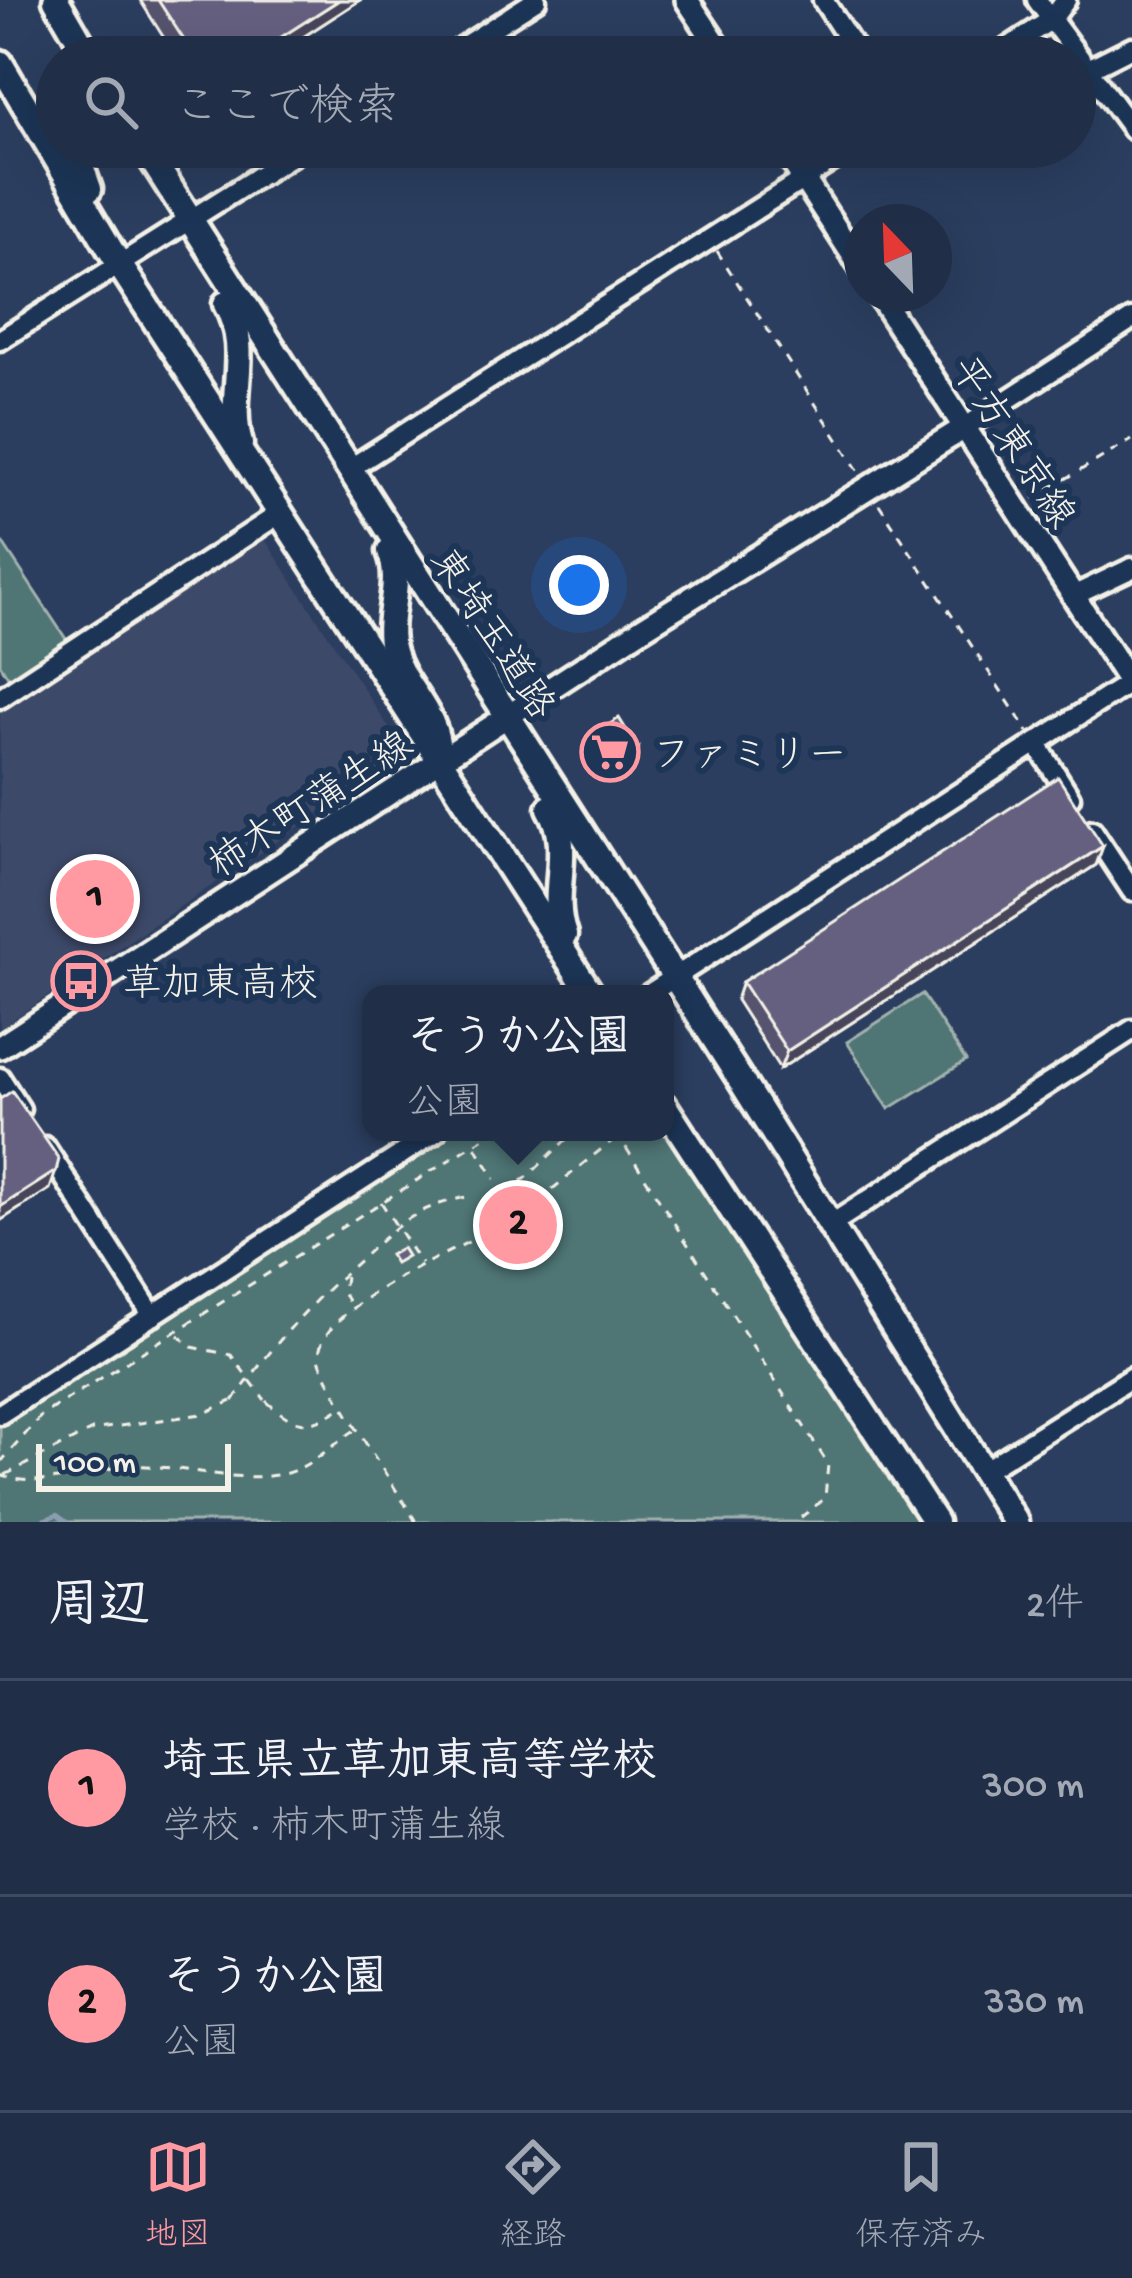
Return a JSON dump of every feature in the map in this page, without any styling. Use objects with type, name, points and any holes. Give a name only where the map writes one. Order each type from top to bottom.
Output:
[{"type":"highway","points":[[0,63],[36,124]]},
{"type":"highway","points":[[62,168],[278,514],[586,985]]},
{"type":"highway","points":[[79,168],[112,226],[119,264]]},
{"type":"highway","name":"東埼玉道路","points":[[157,168],[674,976],[1015,1522]]},
{"type":"highway","points":[[189,221],[200,263],[242,341],[232,407],[249,467]]},
{"type":"highway","points":[[372,510],[397,572],[392,649],[433,720],[438,761]]},
{"type":"highway","points":[[508,716],[518,756],[562,831],[556,914],[577,971]]},
{"type":"highway","points":[[674,1121],[935,1522]]},
{"type":"main road","points":[[687,0],[710,36]]},
{"type":"main road","points":[[797,168],[844,241]]},
{"type":"main road","name":"平方東京線","points":[[890,312],[1131,683]]},
{"type":"main road","name":"柿木町蒲生線","points":[[0,1046],[508,716],[964,428]]},
{"type":"street","points":[[480,36],[536,0]]},
{"type":"street","points":[[823,0],[846,36]]},
{"type":"street","points":[[1037,0],[1064,36]]},
{"type":"street","points":[[1027,36],[1052,20],[1066,0]]},
{"type":"street","points":[[1096,65],[1132,47]]},
{"type":"street","points":[[1096,80],[1132,129]]},
{"type":"street","points":[[0,340],[272,168]]},
{"type":"street","points":[[349,470],[821,168]]},
{"type":"street","points":[[964,428],[1132,319]]},
{"type":"street","points":[[0,698],[278,514]]},
{"type":"street","points":[[1073,596],[1132,568]]},
{"type":"street","points":[[662,985],[1131,683]]},
{"type":"street","points":[[1036,743],[1132,891]]},
{"type":"street","points":[[830,1225],[1132,1030]]},
{"type":"street","points":[[0,1078],[26,1118]]},
{"type":"street","points":[[38,1137],[153,1316]]},
{"type":"street","points":[[0,1414],[422,1141]]},
{"type":"street","points":[[985,1470],[1132,1377]]},
{"type":"path","points":[[1026,502],[1132,440]]},
{"type":"path","points":[[0,1463],[42,1415],[481,1141]]},
{"type":"path","points":[[504,1188],[525,1179],[565,1141]]},
{"type":"path","points":[[416,1522],[360,1427],[322,1377],[318,1353],[329,1328],[422,1265],[512,1219],[609,1141]]},
{"type":"path","points":[[622,1141],[729,1317],[828,1464],[825,1498],[795,1522]]},
{"type":"path","points":[[475,1145],[495,1179]]},
{"type":"path","points":[[2,1475],[92,1430],[202,1414],[234,1400],[280,1335],[396,1225],[440,1202],[471,1196]]},
{"type":"path","points":[[498,1199],[512,1219]]},
{"type":"path","points":[[380,1200],[422,1265]]},
{"type":"path","points":[[345,1274],[344,1292],[353,1310]]},
{"type":"path","points":[[177,1334],[192,1347],[231,1355],[265,1400],[291,1424],[314,1426],[345,1405]]},
{"type":"path","points":[[2,1475],[44,1484],[148,1466],[193,1474],[271,1475],[292,1472],[360,1427]]},
{"type":"shaded area","points":[[264,538],[390,729],[382,771],[0,1028],[0,709]]},
{"type":"green space","points":[[0,539],[68,642],[10,680],[0,664]]},
{"type":"green space","points":[[922,994],[966,1061],[889,1109],[847,1042]]},
{"type":"green space","points":[[674,1134],[925,1522],[0,1522],[0,1421],[434,1141],[674,1141]]},
{"type":"building","points":[[158,0],[339,0],[283,36],[181,36]]},
{"type":"building","points":[[619,718],[638,749],[621,760],[601,730]]},
{"type":"building","points":[[1058,777],[1103,846],[787,1051],[742,982]]},
{"type":"building","points":[[12,1091],[59,1159],[56,1171],[0,1207],[0,1099]]},
{"type":"building","points":[[402,1248],[407,1256],[395,1263],[390,1255]]},
{"type":"waterway","points":[[37,1522],[57,1515],[67,1522]]},
{"type":"place","name":"ファミリー","points":[[610,752]]},
{"type":"place","name":"埼玉県立草加東高等学校","points":[[95,899]]},
{"type":"place","name":"草加東高校","points":[[81,981]]},
{"type":"place","name":"そうか公園","points":[[518,1225]]}]
